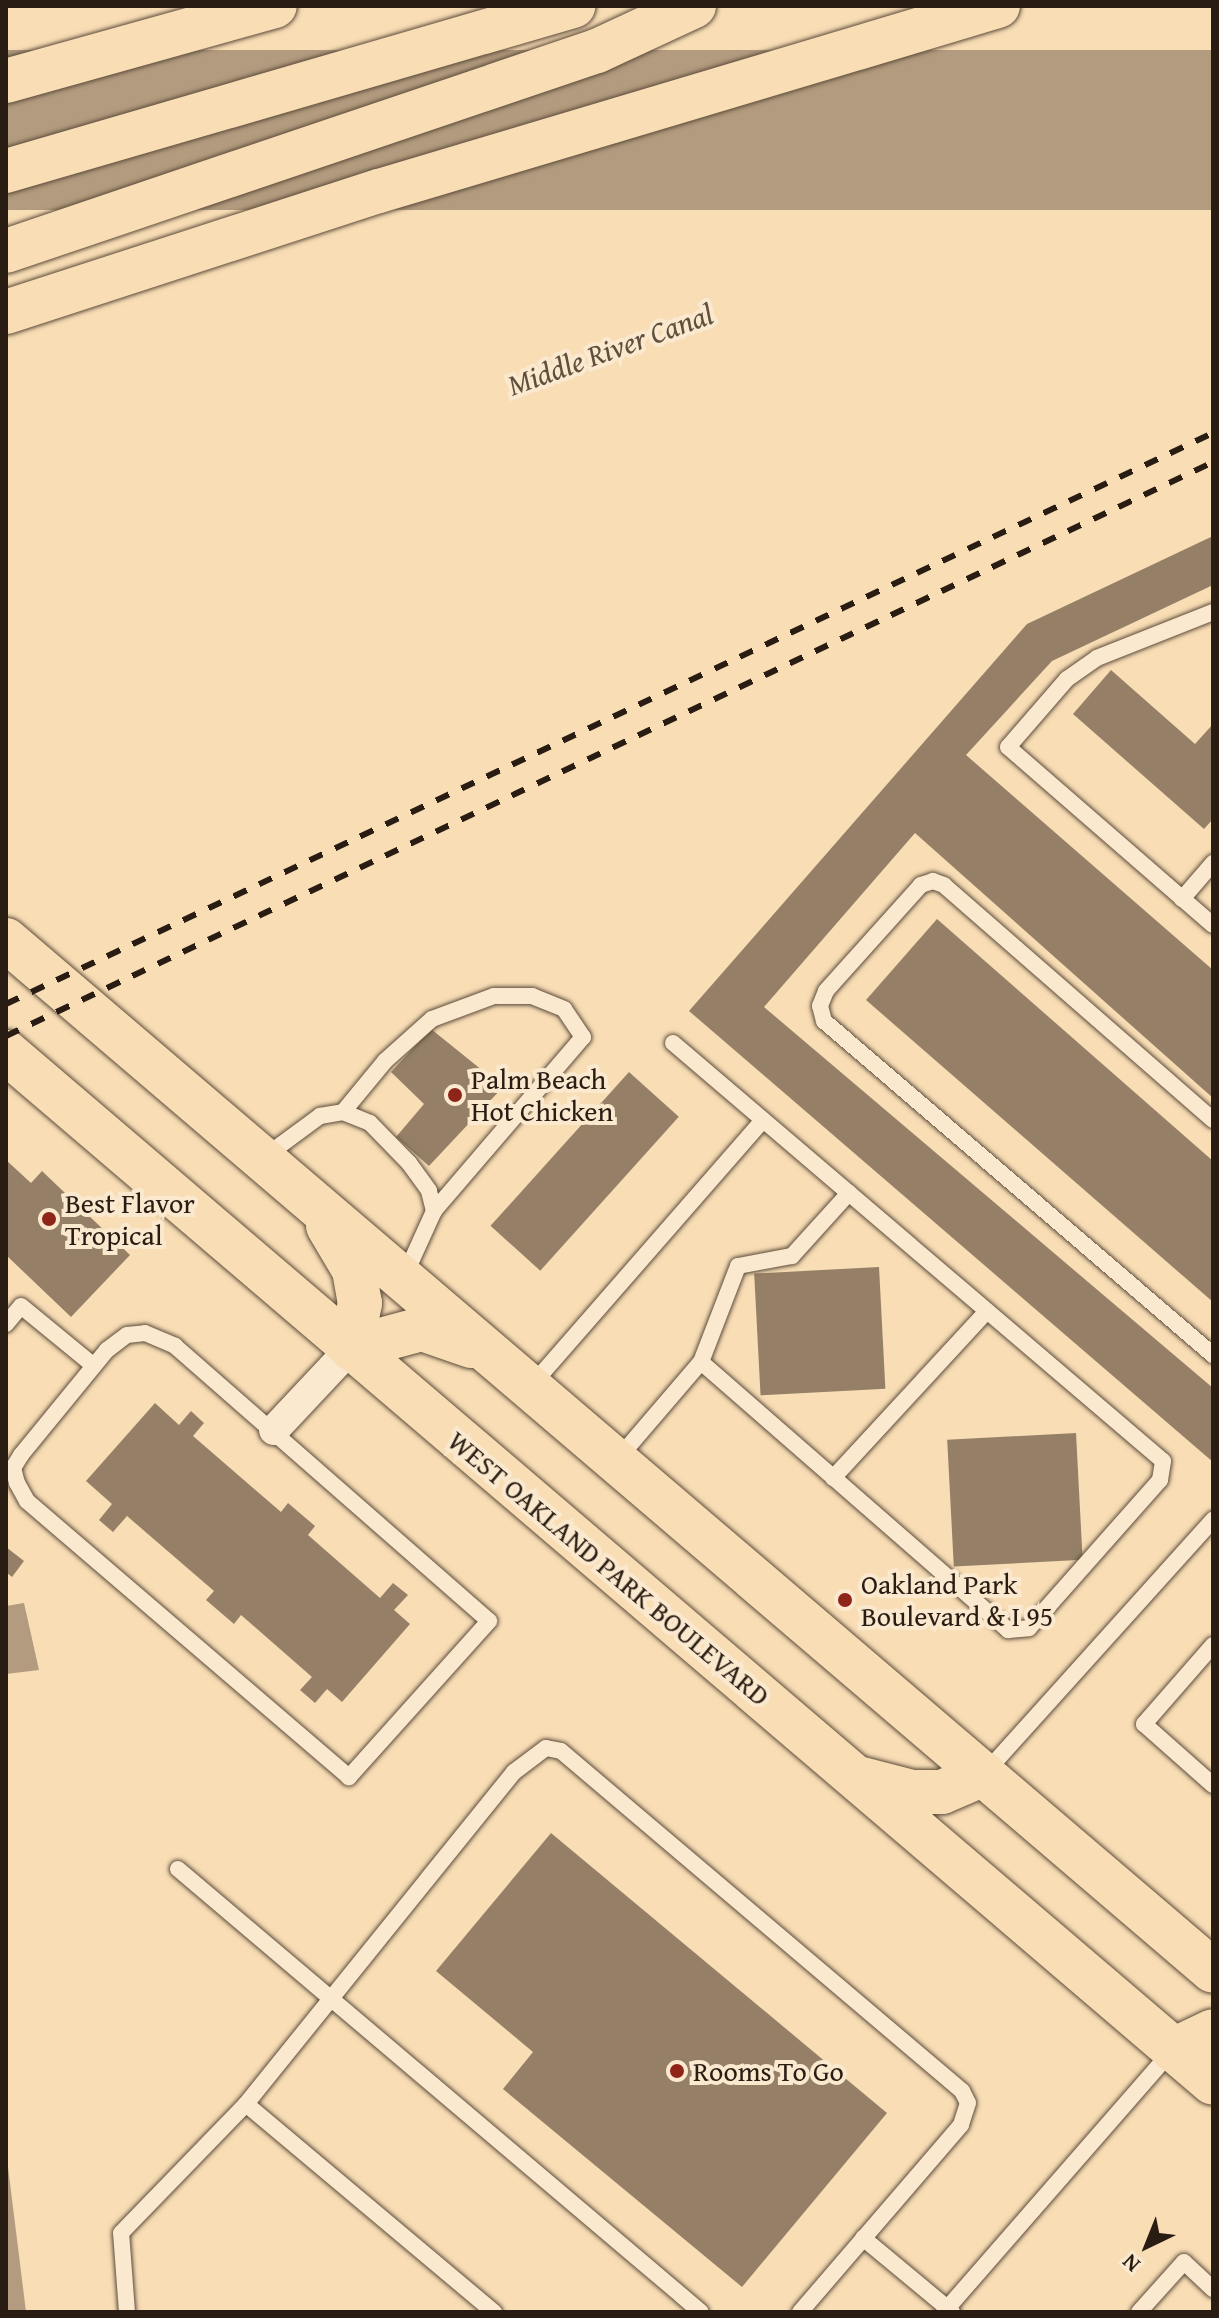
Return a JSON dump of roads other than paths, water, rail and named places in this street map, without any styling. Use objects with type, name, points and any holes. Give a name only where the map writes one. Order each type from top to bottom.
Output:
[{"type":"main road","points":[[6,81],[275,6]]},
{"type":"main road","points":[[6,171],[573,6]]},
{"type":"main road","points":[[6,251],[597,51],[694,6]]},
{"type":"main road","points":[[6,312],[379,191],[998,6]]},
{"type":"main road","points":[[6,940],[1213,1971]]},
{"type":"main road","name":"WEST OAKLAND PARK BOULEVARD","points":[[6,1052],[1213,2083]]},
{"type":"main road","points":[[316,1205],[354,1270],[360,1303],[351,1348],[422,1329],[484,1350]]},
{"type":"main road","points":[[852,1776],[912,1792],[942,1792],[984,1774]]},
{"type":"main road","points":[[1173,2050],[1213,2031]]},
{"type":"street","points":[[274,1430],[351,1348]]},
{"type":"lane","points":[[1213,612],[1097,658],[1067,679],[1008,747],[1213,925]]},
{"type":"lane","points":[[1182,899],[1213,863]]},
{"type":"lane","points":[[1213,1120],[944,885],[933,881],[921,885],[826,991],[820,1006],[824,1021],[1213,1355]]},
{"type":"lane","points":[[343,1112],[385,1061],[432,1019],[494,996],[532,996],[564,1009],[583,1037],[434,1211],[403,1280]]},
{"type":"lane","points":[[673,1043],[1163,1461],[1160,1480],[1029,1628],[1008,1630],[701,1362]]},
{"type":"lane","points":[[263,1158],[320,1116],[343,1112],[370,1123],[409,1163],[429,1191],[434,1211]]},
{"type":"lane","points":[[530,1387],[763,1120]]},
{"type":"lane","points":[[615,1462],[701,1362],[738,1266],[792,1256],[849,1193]]},
{"type":"lane","points":[[6,1324],[21,1306],[94,1366]]},
{"type":"lane","points":[[833,1478],[987,1311]]},
{"type":"lane","points":[[127,1335],[162,1337],[274,1430],[489,1621],[349,1777],[27,1501],[13,1468],[94,1366],[127,1335]]},
{"type":"lane","points":[[984,1774],[1213,1520]]},
{"type":"lane","points":[[1213,1645],[1144,1724],[1213,1785]]},
{"type":"lane","points":[[127,2312],[121,2233],[246,2104],[514,1772],[546,1748],[561,1751],[962,2091],[968,2103],[961,2125],[800,2312]]},
{"type":"lane","points":[[178,1869],[701,2312]]},
{"type":"lane","points":[[863,2238],[948,2311],[1173,2050]]},
{"type":"lane","points":[[246,2104],[494,2312]]},
{"type":"lane","points":[[1139,2312],[1184,2262],[1213,2289]]},
{"type":"water","points":[[6,50],[1213,50],[1213,210],[6,210]]},
{"type":"water","points":[[24,1603],[39,1670],[6,1674],[6,1606]]},
{"type":"water","points":[[6,2151],[26,2312],[6,2312]]},
{"type":"railway","points":[[6,1004],[1213,433]]},
{"type":"railway","points":[[6,1036],[1213,462]]},
{"type":"place","name":"Palm Beach Hot Chicken","points":[[455,1095]]},
{"type":"place","name":"Best Flavor Tropical","points":[[49,1219]]},
{"type":"place","name":"Oakland Park Boulevard & I 95","points":[[845,1600]]},
{"type":"place","name":"Rooms To Go","points":[[677,2071]]},
{"type":"water label","name":"Middle River Canal","points":[[610,349]]}]
